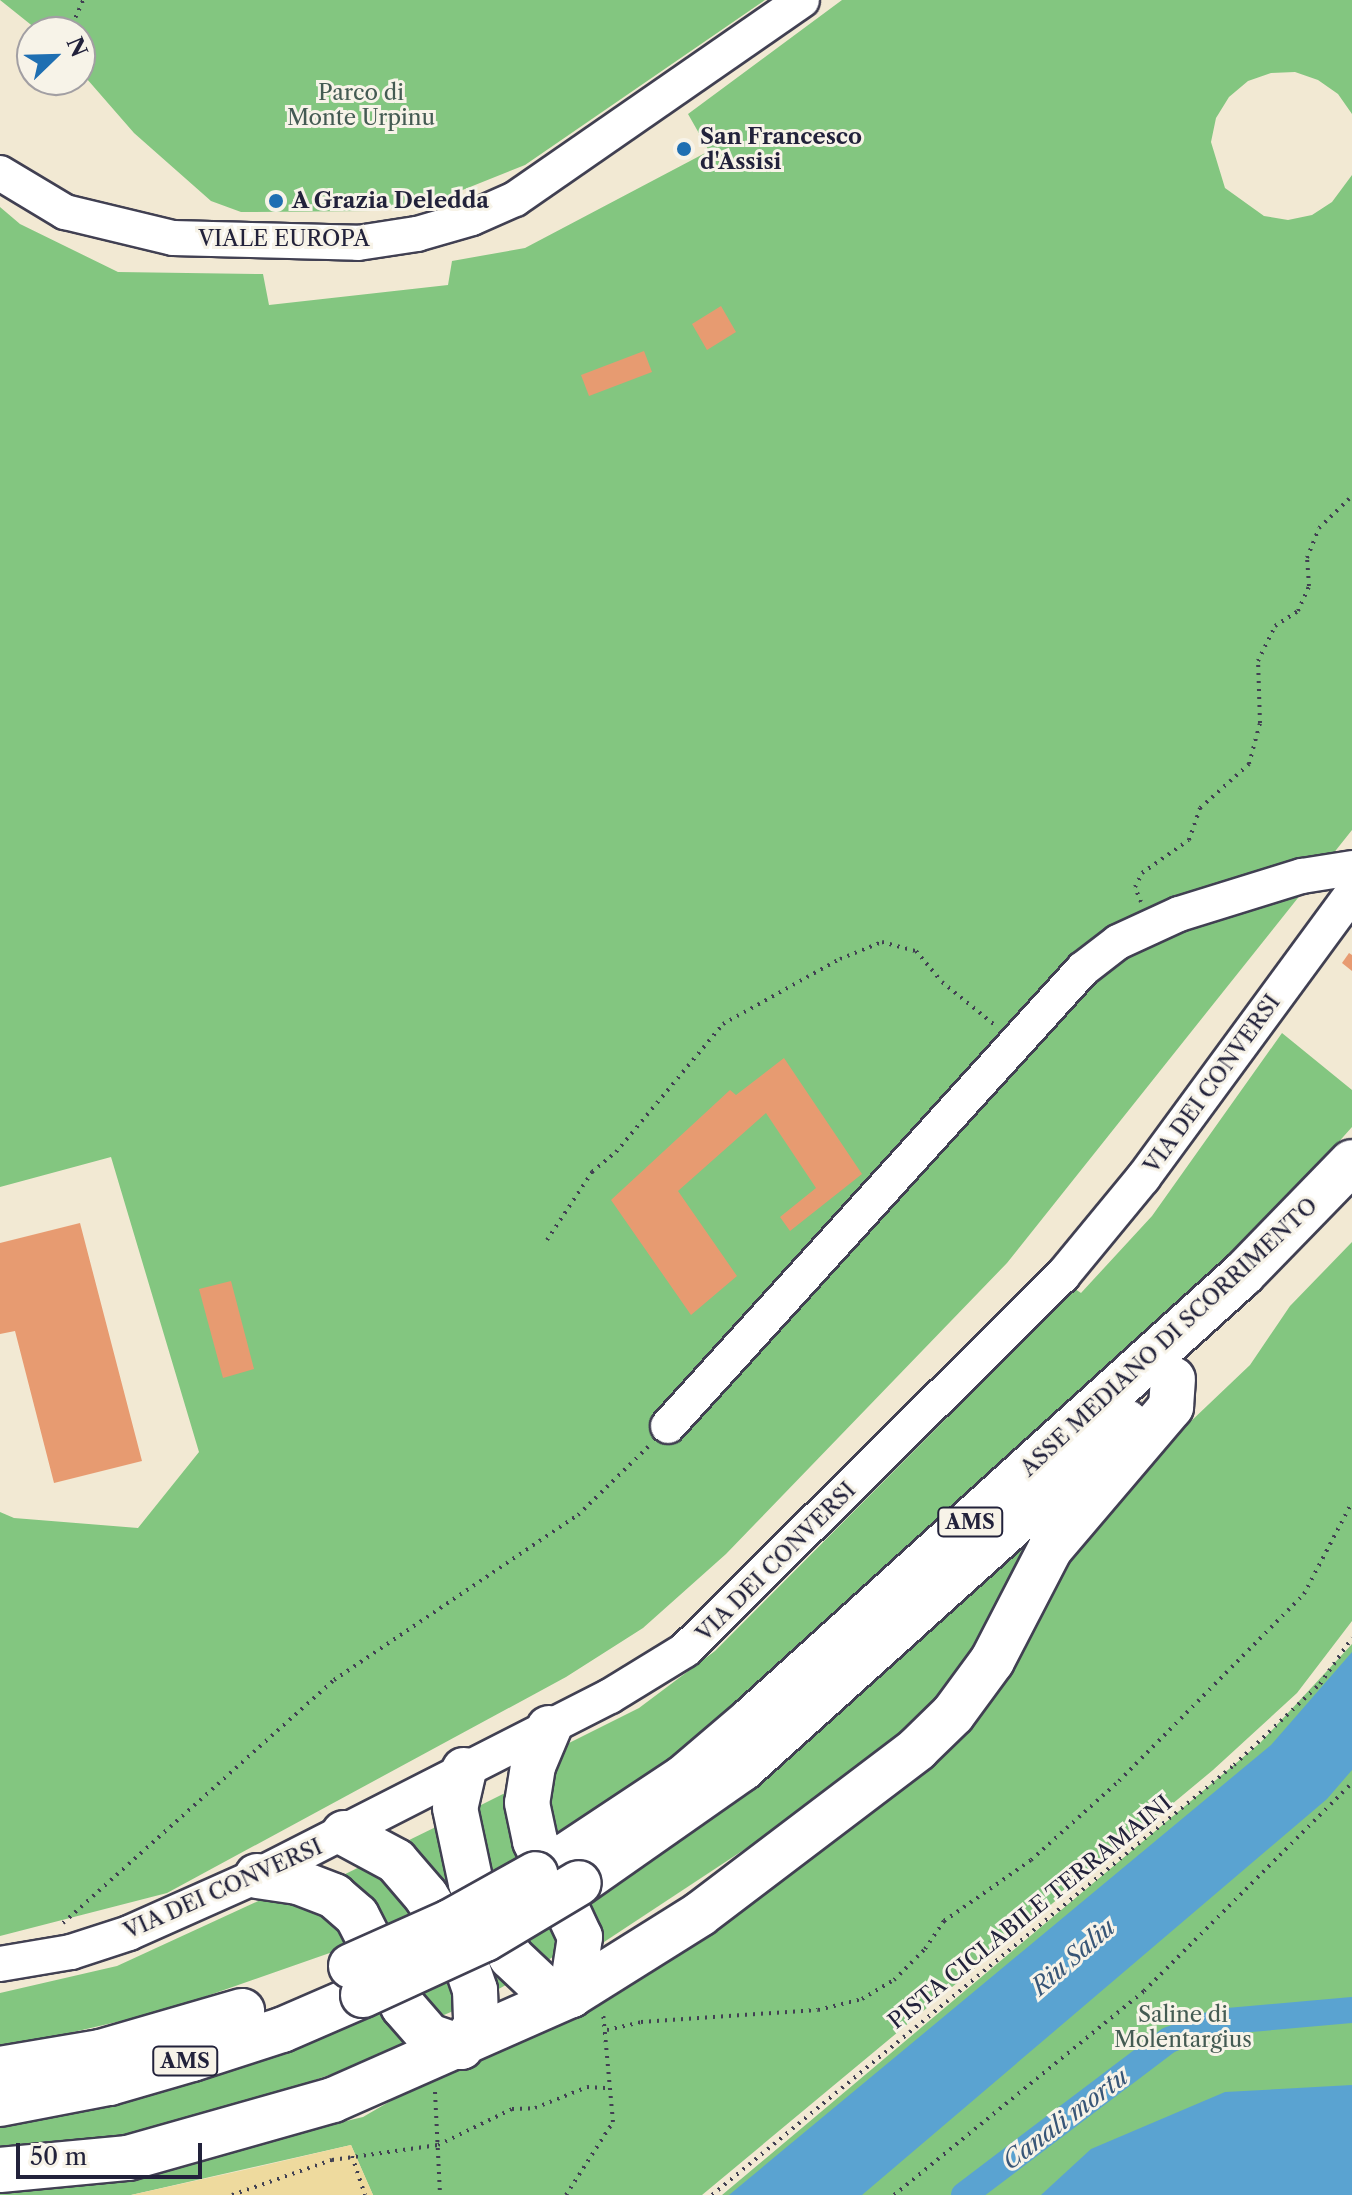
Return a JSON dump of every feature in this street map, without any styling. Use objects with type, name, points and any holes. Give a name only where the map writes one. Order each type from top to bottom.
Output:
[{"type":"highway","name":"ASSE MEDIANO DI SCORRIMENTO","points":[[0,2069],[101,2052],[282,1998],[357,1980],[485,1939],[752,1719],[1243,1274],[1352,1162]]},
{"type":"highway","name":"ASSE MEDIANO DI SCORRIMENTO","points":[[572,1870],[742,1769],[1173,1379],[1352,1208]]},
{"type":"highway","points":[[0,2170],[128,2158],[263,2123],[333,2100],[461,2047],[581,1990],[700,1914],[917,1749],[953,1714],[992,1661],[1050,1549],[1171,1407],[1173,1379]]},
{"type":"highway","points":[[549,1728],[533,1766],[527,1803],[535,1841],[580,1937],[581,1990]]},
{"type":"highway","points":[[464,1770],[455,1808],[471,1883],[511,1957],[545,1989],[581,1990]]},
{"type":"highway","points":[[344,1833],[396,1861],[426,1896],[464,1958],[475,1990],[476,2026],[461,2047]]},
{"type":"highway","points":[[257,1876],[298,1882],[334,1896],[357,1916],[403,2006],[429,2036],[461,2047]]},
{"type":"highway","name":"ASSE MEDIANO DI SCORRIMENTO","points":[[0,2104],[109,2083],[282,2030],[357,1980]]},
{"type":"street","name":"VIALE EUROPA","points":[[0,173],[65,212],[173,238],[358,243],[388,239],[472,218],[515,199],[802,0]]},
{"type":"street","points":[[668,1426],[1083,969],[1150,925],[1302,876],[1352,868]]},
{"type":"street","name":"VIA DEI CONVERSI","points":[[11,1962],[71,1952],[129,1933],[257,1876],[655,1671],[711,1629],[1063,1275],[1143,1178],[1352,894]]},
{"type":"path","points":[[1150,925],[1135,887],[1142,873],[1189,840],[1200,808],[1249,764],[1260,723],[1258,661],[1275,626],[1298,611],[1309,586],[1307,558],[1319,528],[1352,496]]},
{"type":"path","points":[[547,1240],[592,1172],[616,1152],[723,1024],[782,989],[882,942],[916,951],[942,982],[1016,1043]]},
{"type":"path","points":[[11,1962],[334,1680],[578,1515],[668,1426]]},
{"type":"path","points":[[607,2030],[641,2022],[818,2010],[862,1999],[894,1980],[925,1949],[944,1921],[1031,1860],[1119,1781],[1304,1594],[1352,1502]]},
{"type":"path","name":"PISTA CICLABILE TERRAMAINI","points":[[712,2195],[1234,1765],[1320,1684],[1352,1638]]},
{"type":"path","points":[[894,2195],[1144,1991],[1352,1783]]},
{"type":"path","points":[[566,2195],[613,2122],[607,2030],[581,1990]]},
{"type":"path","points":[[232,2195],[352,2156],[438,2145],[512,2109],[535,2108],[587,2087],[609,2088]]},
{"type":"path","points":[[438,2145],[440,2195]]},
{"type":"path","points":[[352,2156],[365,2195]]},
{"type":"green space","name":"Parco di Monte Urpinu","points":[[0,0],[765,0],[525,165],[435,201],[374,211],[241,212],[211,201],[134,133],[96,89],[96,16],[20,16]]},
{"type":"green space","points":[[842,0],[1352,0],[1352,114],[1338,94],[1318,80],[1295,72],[1271,73],[1248,81],[1229,97],[1216,118],[1211,142],[1225,188],[1264,216],[1288,220],[1312,215],[1332,202],[1352,175],[1352,830],[1007,1263],[726,1554],[643,1628],[566,1677],[167,1893],[0,1936],[0,1512],[14,1518],[138,1528],[199,1452],[111,1157],[0,1187],[0,207],[20,224],[118,272],[263,274],[269,305],[448,285],[452,261],[525,248],[709,151],[688,114]]},
{"type":"green space","points":[[1282,1033],[1352,1090],[1352,1127],[1269,1220],[788,1660],[648,1780],[552,1841],[542,1802],[563,1746],[639,1708],[715,1651],[1075,1289],[1081,1293],[1152,1216]]},
{"type":"green space","points":[[1352,1242],[1352,1621],[1297,1693],[1213,1770],[702,2195],[373,2195],[351,2145],[131,2195],[0,2195],[0,2182],[251,2144],[363,2117],[772,1880],[1041,1595],[1126,1483],[1250,1365],[1290,1306]]},
{"type":"green space","points":[[1053,1515],[960,1686],[868,1768],[601,1944],[582,1901]]},
{"type":"green space","name":"Saline di Molentargius","points":[[1352,1644],[1352,2195],[722,2195],[1260,1743]]},
{"type":"green space","points":[[517,1787],[564,1950],[540,1965],[483,1876],[473,1809]]},
{"type":"green space","points":[[446,1822],[517,1979],[495,1991],[401,1844]]},
{"type":"green space","points":[[372,1861],[391,1870],[467,2005],[437,2018],[337,1878]]},
{"type":"green space","points":[[269,1896],[333,1904],[414,2046],[145,2138],[0,2158],[0,2121],[370,2014],[344,1948],[164,2011],[0,2049],[0,1993],[117,1966]]},
{"type":"sand","points":[[351,2145],[373,2195],[131,2195],[244,2170]]},
{"type":"water","name":"Riu Saliu","points":[[1352,1652],[1352,1770],[1327,1799],[862,2195],[729,2195],[1271,1745]]},
{"type":"water","points":[[1352,2085],[1352,2195],[1041,2195],[1091,2149],[1225,2092]]},
{"type":"building","points":[[721,306],[736,332],[707,350],[692,324]]},
{"type":"building","points":[[644,351],[652,372],[589,396],[581,375]]},
{"type":"building","points":[[1349,953],[1352,955],[1352,971],[1342,963]]},
{"type":"building","points":[[784,1058],[862,1174],[790,1231],[780,1217],[816,1188],[766,1113],[678,1191],[737,1276],[691,1315],[611,1200],[730,1090],[736,1095]]},
{"type":"building","points":[[80,1223],[142,1461],[54,1483],[15,1331],[0,1334],[0,1243]]},
{"type":"building","points":[[231,1281],[254,1369],[223,1378],[199,1289]]},
{"type":"waterway","name":"Canali mortu","points":[[964,2195],[1169,2040],[1217,2022],[1352,2010]]},
{"type":"place","name":"San Francesco d'Assisi","points":[[684,149]]},
{"type":"place","name":"A Grazia Deledda","points":[[276,201]]}]
